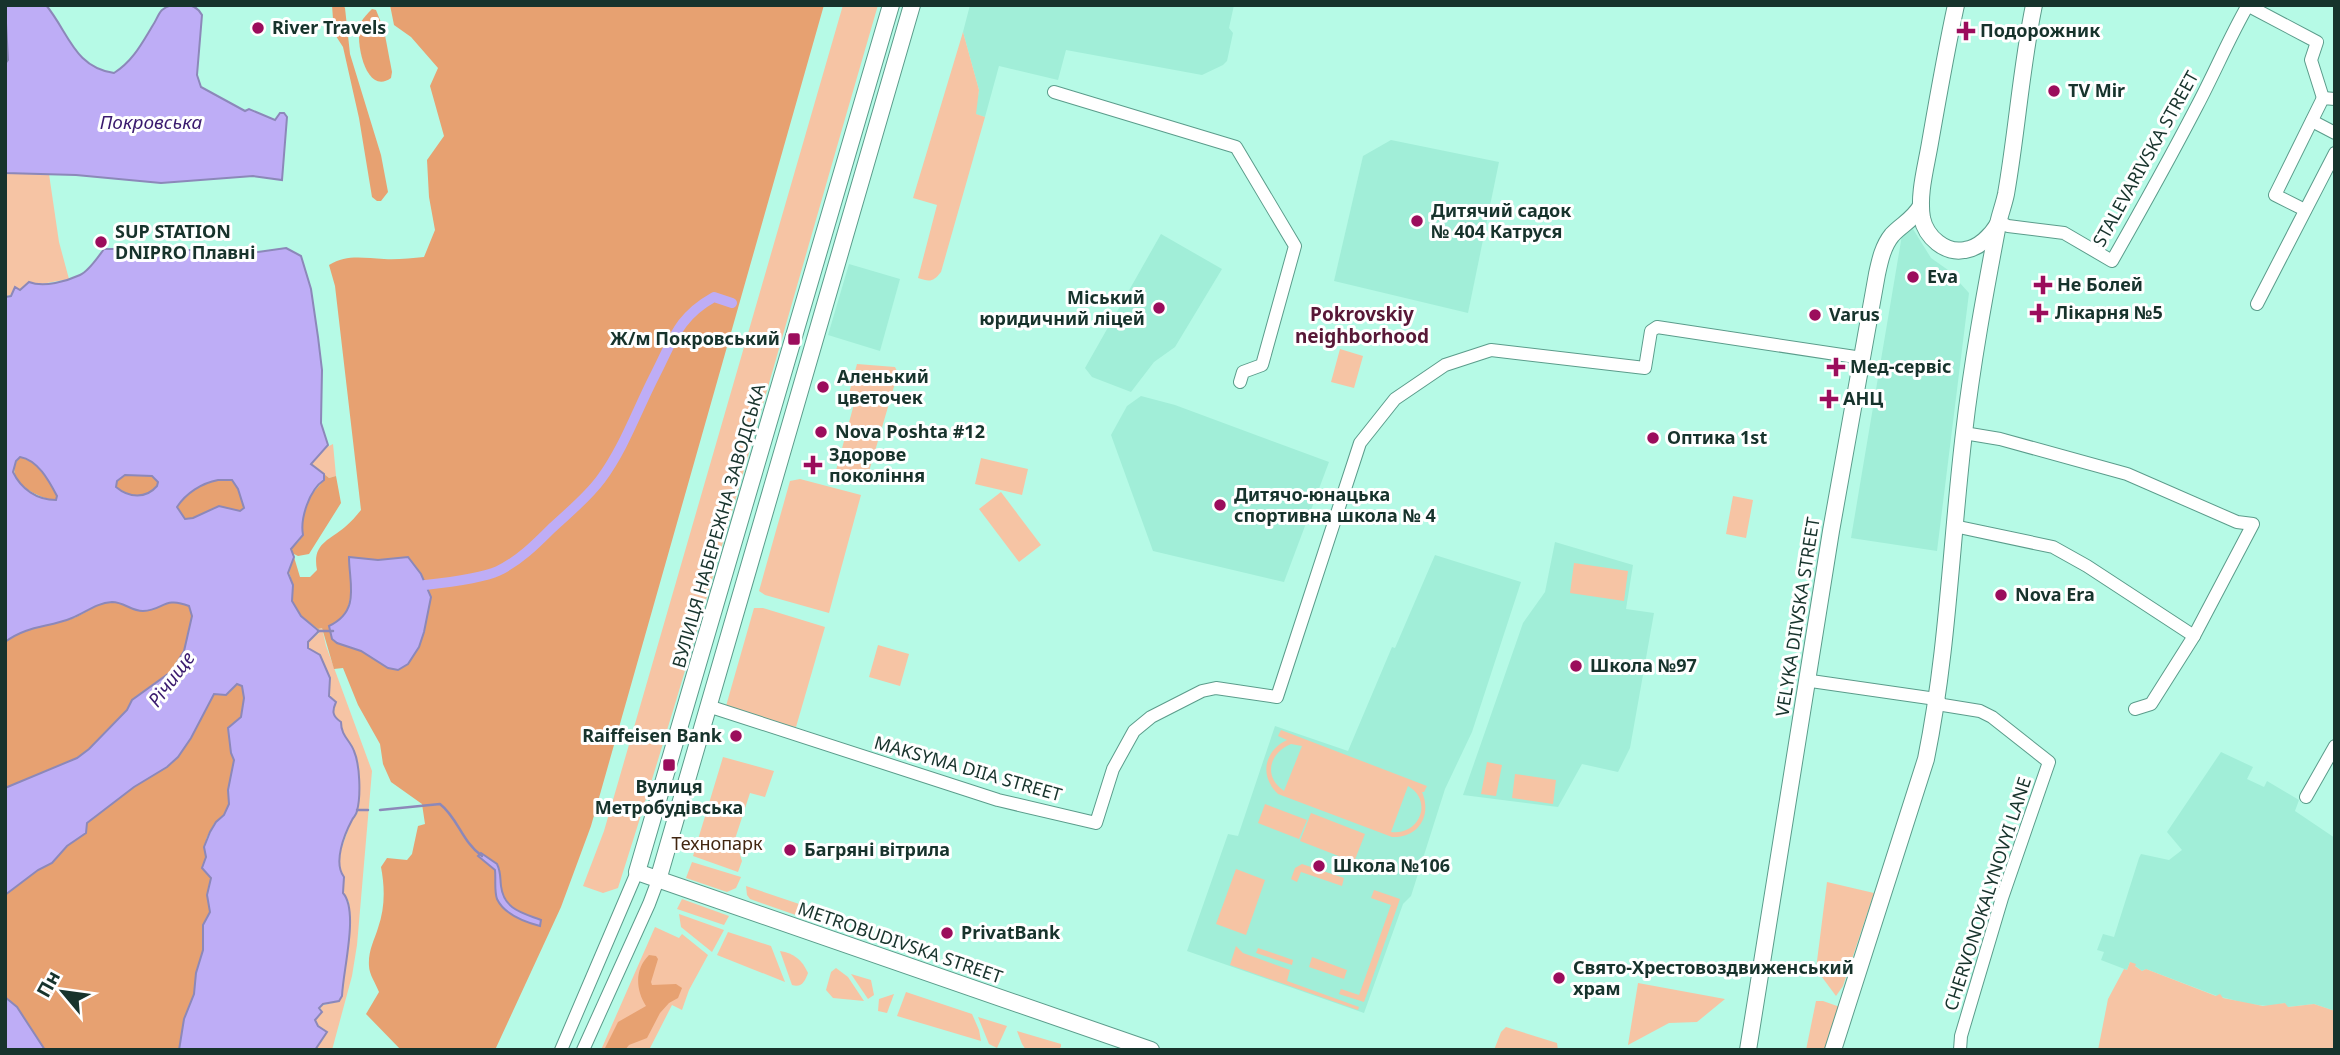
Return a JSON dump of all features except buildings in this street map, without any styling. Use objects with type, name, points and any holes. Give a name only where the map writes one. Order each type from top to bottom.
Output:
[{"type":"main road","name":"ВУЛИЦЯ НАБЕРЕЖНА ЗАВОДСЬКА","points":[[637,872],[891,5]]},
{"type":"main road","points":[[657,880],[912,5]]},
{"type":"main road","points":[[1956,5],[1928,153],[1921,206],[1925,228],[1934,239],[1950,250],[1959,251],[1975,247],[1989,236],[1999,222]]},
{"type":"main road","points":[[1833,1050],[1926,759],[1947,627],[1954,526],[1974,360],[2006,193],[2034,5]]},
{"type":"main road","name":"VELYKA DIIVSKA STREET","points":[[1748,1050],[1807,676],[1861,358],[1883,250],[1891,236],[1912,220],[1921,206]]},
{"type":"main road","points":[[826,226],[846,232]]},
{"type":"main road","name":"METROBUDIVSKA STREET","points":[[637,872],[1151,1050]]},
{"type":"street","name":"STALEVARIVSKA STREET","points":[[1999,222],[2008,226],[2064,233],[2112,261],[2186,128],[2211,80],[2227,41],[2248,5],[2317,42],[2311,60],[2329,99]]},
{"type":"street","points":[[1054,92],[1236,147],[1295,246],[1262,365],[1243,372],[1240,382]]},
{"type":"street","points":[[2305,210],[2275,195],[2312,121],[2329,99]]},
{"type":"street","points":[[2312,121],[2335,133]]},
{"type":"street","points":[[2257,304],[2335,153]]},
{"type":"street","name":"MAKSYMA DIIA STREET","points":[[708,706],[998,800],[1096,823],[1113,769],[1134,731],[1151,717],[1202,691],[1216,688],[1277,697],[1360,443],[1395,399],[1445,365],[1491,350],[1645,368],[1651,331],[1657,327],[1861,358]]},
{"type":"street","points":[[1964,433],[2000,439],[2127,474],[2237,522],[2253,524],[2194,636],[2151,704],[2135,709]]},
{"type":"street","points":[[1954,526],[2053,547],[2194,636]]},
{"type":"street","name":"CHERVONOKALYNOVYI LANE","points":[[1807,676],[1811,681],[1937,700],[1943,705],[1980,711],[1992,717],[2049,762],[2002,898],[1961,1036],[1960,1050]]},
{"type":"street","points":[[2306,797],[2335,746]]},
{"type":"street","name":"ВУЛИЦЯ НАБЕРЕЖНА ЗАВОДСЬКА","points":[[561,1050],[637,872]]},
{"type":"street","points":[[583,1050],[649,904],[657,880]]},
{"type":"shaded area","points":[[332,5],[343,5],[345,8],[350,54],[381,155],[388,192],[381,201],[372,197],[359,118],[343,47],[334,33]]},
{"type":"shaded area","points":[[390,5],[824,5],[591,826],[561,907],[495,1050],[401,1050],[366,1014],[379,992],[370,972],[369,961],[383,905],[381,867],[387,858],[407,860],[412,854],[418,826],[425,824],[422,804],[391,782],[383,764],[380,744],[358,705],[343,668],[334,669],[322,628],[318,629],[301,616],[292,601],[293,585],[288,569],[294,557],[300,577],[310,577],[317,570],[319,549],[361,510],[335,286],[329,265],[349,258],[424,257],[435,230],[429,197],[427,160],[444,136],[430,86],[438,68],[411,37],[394,25]],"holes":[[[349,557],[378,560],[408,557],[388,668],[361,651],[337,643],[330,626],[339,620],[349,605]]]},
{"type":"shaded area","points":[[970,5],[1234,5],[1229,28],[1233,33],[1227,61],[1202,75],[1066,50],[1058,80],[999,66],[985,117],[975,114],[979,90],[963,32]]},
{"type":"shaded area","points":[[372,9],[376,10],[384,30],[392,72],[391,78],[382,82],[374,80],[368,73],[359,40],[361,22]]},
{"type":"shaded area","name":"Дитячий садок № 404 Катруся","points":[[1391,140],[1499,162],[1468,313],[1334,281],[1363,156]]},
{"type":"shaded area","points":[[1913,229],[1931,258],[1948,270],[1969,293],[1937,551],[1851,538],[1902,235]]},
{"type":"shaded area","name":"Міський юридичний ліцей","points":[[1161,234],[1222,269],[1175,347],[1154,362],[1131,392],[1092,377],[1085,368]]},
{"type":"shaded area","points":[[849,264],[900,279],[880,351],[828,335]]},
{"type":"shaded area","points":[[1141,396],[1175,405],[1329,462],[1284,582],[1153,551],[1111,435],[1127,406]]},
{"type":"shaded area","points":[[20,457],[32,462],[42,472],[57,496],[56,500],[40,496],[23,486],[15,472],[15,465]]},
{"type":"shaded area","points":[[324,474],[329,478],[336,476],[341,503],[309,554],[298,556],[292,553],[291,549],[300,540],[301,519],[311,495],[324,480]]},
{"type":"shaded area","points":[[125,475],[152,476],[158,482],[157,486],[143,495],[126,493],[116,487],[117,481]]},
{"type":"shaded area","points":[[218,480],[232,480],[245,508],[241,512],[219,506],[185,519],[176,507],[180,502],[195,489]]},
{"type":"shaded area","name":"Школа №97","points":[[1555,542],[1633,565],[1626,609],[1654,613],[1630,748],[1618,772],[1582,764],[1558,807],[1463,795],[1523,623],[1545,592]]},
{"type":"shaded area","name":"Школа №106","points":[[1435,555],[1521,582],[1472,732],[1445,789],[1411,896],[1403,904],[1364,1013],[1187,951],[1228,834],[1238,836],[1275,726],[1348,751]]},
{"type":"shaded area","points":[[169,601],[190,606],[192,616],[184,651],[172,671],[133,700],[127,710],[77,758],[5,788],[5,642],[29,630],[71,619],[106,603],[155,605]]},
{"type":"shaded area","points":[[237,684],[242,686],[244,698],[241,717],[228,728],[234,760],[228,790],[230,804],[224,815],[214,824],[204,847],[206,857],[202,868],[211,878],[207,895],[210,912],[203,926],[203,950],[196,973],[194,994],[184,1019],[179,1050],[45,1050],[17,1007],[5,997],[5,895],[52,863],[86,831],[87,823],[178,757],[214,694],[229,693]]},
{"type":"shaded area","points":[[2221,752],[2253,767],[2247,779],[2264,787],[2267,781],[2299,800],[2295,811],[2335,838],[2335,1011],[2314,1004],[2287,1007],[2285,1003],[2269,1006],[2249,1004],[2217,996],[2146,969],[2142,971],[2130,962],[2127,970],[2101,960],[2104,952],[2097,950],[2103,934],[2114,937],[2141,854],[2169,860],[2182,850],[2167,832]]},
{"type":"shaded area","points":[[649,955],[658,959],[652,985],[676,984],[682,988],[678,998],[660,1013],[647,1038],[629,1045],[625,1050],[604,1050],[618,1022],[646,1006],[638,980],[641,967]]},
{"type":"green space","points":[[843,5],[878,5],[718,558],[618,888],[603,893],[583,886],[604,831]]},
{"type":"green space","points":[[963,32],[979,90],[976,114],[985,117],[941,272],[933,279],[926,280],[918,278],[937,205],[913,198]]},
{"type":"green space","points":[[5,173],[49,174],[59,242],[69,279],[27,284],[24,289],[5,297]]},
{"type":"green space","points":[[1340,349],[1363,356],[1354,388],[1331,382]]},
{"type":"green space","points":[[857,364],[895,367],[898,373],[865,485],[834,478],[854,404],[848,397]]},
{"type":"green space","points":[[333,444],[336,476],[329,478],[311,464],[323,449]]},
{"type":"green space","points":[[981,458],[1028,469],[1022,495],[975,484]]},
{"type":"green space","points":[[800,479],[861,495],[829,613],[759,591],[790,481]]},
{"type":"green space","points":[[1001,492],[1041,545],[1019,562],[979,509]]},
{"type":"green space","points":[[1733,496],[1753,500],[1746,538],[1726,534]]},
{"type":"green space","points":[[1574,563],[1628,571],[1624,601],[1570,593]]},
{"type":"green space","points":[[754,608],[763,608],[825,627],[796,727],[726,706]]},
{"type":"green space","points":[[322,628],[326,646],[372,771],[357,945],[352,976],[332,1050],[315,1050],[324,1038],[324,1029],[318,1026],[315,1020],[322,1012],[320,1006],[336,1002],[342,980],[350,929],[349,902],[343,893],[344,877],[339,871],[339,856],[351,821],[357,814],[359,774],[354,751],[333,714],[332,710],[336,704],[329,697],[330,678],[318,653],[308,647],[308,642],[319,633],[318,629]]},
{"type":"green space","points":[[878,645],[909,654],[900,686],[869,677]]},
{"type":"green space","points":[[1281,730],[1427,786],[1422,792],[1425,809],[1421,824],[1409,834],[1392,837],[1278,794],[1266,772],[1269,757],[1287,740],[1278,736]],"holes":[[[1291,744],[1302,746],[1284,791],[1273,779],[1271,766],[1278,753]],[[1408,786],[1416,792],[1420,800],[1420,816],[1409,829],[1391,832]]]},
{"type":"green space","name":"Технопарк","points":[[723,757],[774,771],[765,797],[750,793],[735,839],[742,861],[738,872],[693,856]]},
{"type":"green space","points":[[1487,762],[1502,765],[1496,796],[1481,794]]},
{"type":"green space","points":[[1515,774],[1556,780],[1553,804],[1512,798]]},
{"type":"green space","points":[[1265,804],[1307,820],[1299,839],[1258,823]]},
{"type":"green space","points":[[1311,813],[1365,834],[1354,862],[1300,841]]},
{"type":"green space","points":[[692,862],[741,877],[736,888],[727,892],[686,878]]},
{"type":"green space","points":[[1302,864],[1344,878],[1342,886],[1301,872],[1297,882],[1291,879],[1295,868]]},
{"type":"green space","points":[[1236,869],[1265,880],[1246,935],[1216,924]]},
{"type":"green space","points":[[1827,882],[1874,893],[1843,986],[1836,996],[1816,969]]},
{"type":"green space","points":[[746,886],[826,913],[813,921],[750,899]]},
{"type":"green space","points":[[1374,890],[1400,899],[1364,1002],[1339,994],[1341,989],[1359,995],[1391,905],[1371,898]]},
{"type":"green space","points":[[682,899],[729,916],[724,925],[677,909]]},
{"type":"green space","points":[[679,914],[724,930],[712,952],[681,927]]},
{"type":"green space","points":[[655,927],[679,938],[682,934],[708,955],[689,990],[682,1010],[672,1005],[649,1050],[601,1050]]},
{"type":"green space","points":[[728,932],[771,946],[785,982],[717,955]]},
{"type":"green space","points":[[1236,946],[1243,953],[1290,970],[1287,981],[1359,1007],[1358,1010],[1230,965]]},
{"type":"green space","points":[[1258,948],[1293,960],[1292,965],[1256,953]]},
{"type":"green space","points":[[780,951],[793,955],[806,968],[808,973],[801,985],[792,985]]},
{"type":"green space","points":[[1312,957],[1347,970],[1344,979],[1309,967]]},
{"type":"green space","points":[[2130,962],[2142,971],[2146,969],[2216,996],[2220,994],[2223,998],[2263,1006],[2285,1003],[2288,1007],[2314,1004],[2335,1011],[2335,1050],[2098,1050],[2108,999]]},
{"type":"green space","points":[[836,968],[848,977],[864,1001],[833,998],[826,990],[831,972]]},
{"type":"green space","points":[[851,974],[871,980],[874,995],[868,999]]},
{"type":"green space","points":[[1638,983],[1725,999],[1697,1022],[1669,1023],[1628,1045]]},
{"type":"green space","points":[[906,992],[972,1014],[981,1041],[897,1016]]},
{"type":"green space","points":[[894,994],[887,1013],[878,1011],[879,999]]},
{"type":"green space","points":[[1816,1001],[1840,1007],[1827,1050],[1806,1050]]},
{"type":"green space","points":[[978,1017],[1007,1026],[997,1048],[989,1044]]},
{"type":"green space","points":[[1506,1027],[1557,1043],[1558,1050],[1494,1050],[1501,1032]]},
{"type":"green space","points":[[1017,1031],[1061,1044],[1061,1047],[1057,1050],[1026,1050]]},
{"type":"water","name":"Покровська","points":[[178,4],[195,7],[202,15],[197,75],[201,87],[245,111],[249,109],[275,120],[280,113],[287,117],[282,180],[253,176],[161,183],[76,175],[5,173],[5,64],[8,60],[5,5],[46,5],[81,56],[101,70],[114,73],[127,63],[162,10]]},
{"type":"water","name":"Річище","points":[[286,248],[301,256],[311,289],[318,337],[322,370],[321,423],[328,445],[311,464],[324,474],[324,480],[307,505],[303,535],[291,549],[294,557],[288,573],[293,585],[292,601],[301,616],[319,631],[308,642],[308,648],[320,655],[330,678],[329,696],[336,702],[334,713],[341,722],[342,731],[358,764],[358,805],[343,841],[339,864],[344,877],[343,893],[350,913],[349,942],[342,996],[339,1001],[323,1004],[319,1008],[322,1012],[315,1020],[318,1026],[327,1032],[315,1050],[179,1050],[184,1019],[194,994],[196,973],[203,950],[203,925],[210,912],[207,895],[211,878],[202,868],[206,857],[204,847],[210,832],[229,804],[228,790],[234,760],[228,728],[241,717],[244,698],[242,686],[237,684],[226,695],[214,694],[178,757],[87,823],[86,833],[67,846],[52,863],[5,895],[5,788],[77,758],[89,749],[127,710],[132,700],[172,671],[184,651],[192,616],[189,606],[181,603],[169,603],[143,611],[112,602],[63,621],[22,632],[5,642],[5,297],[11,296],[15,287],[20,290],[29,282],[48,284],[80,275],[104,249],[258,252]],"holes":[[[20,457],[32,462],[42,472],[57,496],[56,500],[36,496],[20,484],[13,472]],[[125,475],[152,476],[158,482],[153,490],[137,496],[121,491],[116,487],[117,481]],[[232,480],[244,508],[240,511],[219,506],[185,519],[177,507],[190,493],[212,481]]]},
{"type":"water","points":[[349,557],[378,560],[408,557],[421,574],[431,597],[419,647],[408,664],[398,670],[388,668],[361,651],[332,639],[329,626],[346,613],[351,596]]},
{"type":"water","points":[[481,853],[497,864],[503,894],[510,905],[541,920],[540,926],[516,917],[500,904],[496,896],[495,870],[478,856]]},
{"type":"water","points":[[5,997],[17,1007],[45,1050],[5,1050]]},
{"type":"waterway","points":[[425,585],[491,574],[513,562],[533,546],[601,479],[623,442],[672,340],[684,321],[714,297],[732,303]]},
{"type":"waterway","points":[[318,631],[333,631]]},
{"type":"waterway","points":[[380,810],[440,804],[482,856]]},
{"type":"waterway","points":[[357,810],[368,810]]},
{"type":"place","name":"River Travels","points":[[258,28]]},
{"type":"place","name":"Подорожник","points":[[1966,31]]},
{"type":"place","name":"TV Mir","points":[[2054,91]]},
{"type":"place","name":"Дитячий садок № 404 Катруся","points":[[1417,221]]},
{"type":"place","name":"SUP STATION DNIPRO Плавні","points":[[101,242]]},
{"type":"place","name":"Eva","points":[[1913,277]]},
{"type":"place","name":"Не Болей","points":[[2043,285]]},
{"type":"place","name":"Міський юридичний ліцей","points":[[1159,308]]},
{"type":"place","name":"Лікарня №5","points":[[2039,313]]},
{"type":"place","name":"Varus","points":[[1815,315]]},
{"type":"place","name":"Ж/м Покровський","points":[[794,339]]},
{"type":"place","name":"Мед-сервіс","points":[[1836,367]]},
{"type":"place","name":"Аленький цветочек","points":[[823,387]]},
{"type":"place","name":"АНЦ","points":[[1829,399]]},
{"type":"place","name":"Nova Poshta #12","points":[[821,432]]},
{"type":"place","name":"Оптика 1st","points":[[1653,438]]},
{"type":"place","name":"Здорове покоління","points":[[813,465]]},
{"type":"place","name":"Дитячо-юнацька спортивна школа № 4","points":[[1220,505]]},
{"type":"place","name":"Nova Era","points":[[2001,595]]},
{"type":"place","name":"Школа №97","points":[[1576,666]]},
{"type":"place","name":"Raiffeisen Bank","points":[[736,736]]},
{"type":"place","name":"Вулиця Метробудівська","points":[[669,765]]},
{"type":"place","name":"Багряні вітрила","points":[[790,850]]},
{"type":"place","name":"Школа №106","points":[[1319,866]]},
{"type":"place","name":"PrivatBank","points":[[947,933]]},
{"type":"place","name":"Свято-Хрестовоздвиженський храм","points":[[1559,978]]},
{"type":"district","name":"Pokrovskiy neighborhood","points":[[1362,325]]}]
